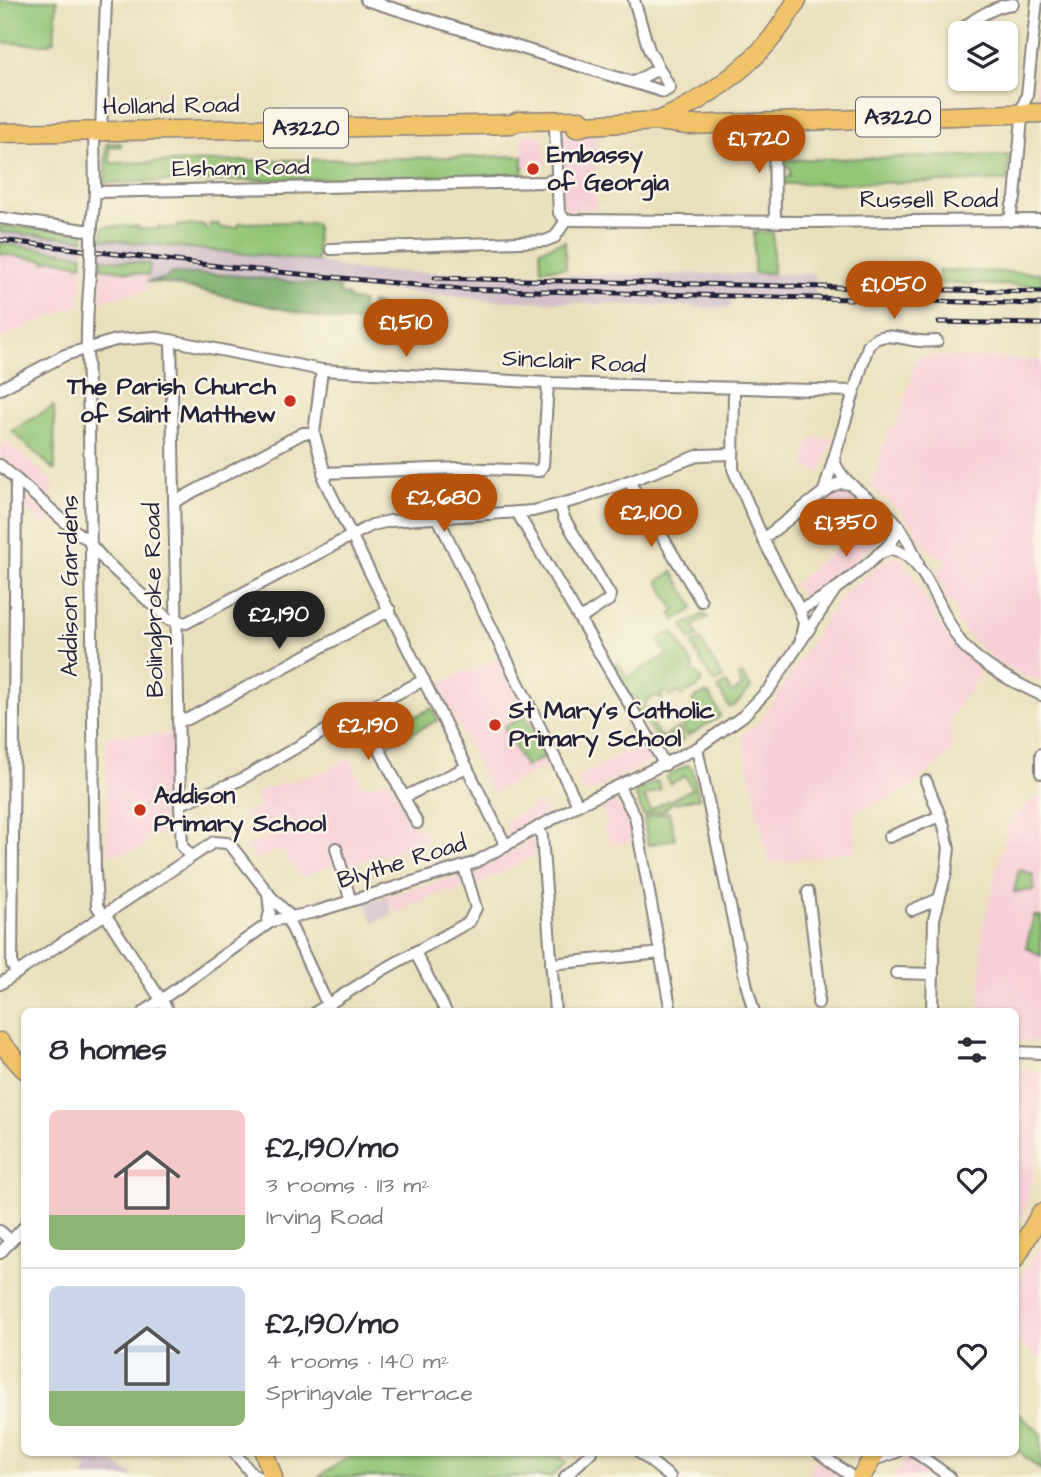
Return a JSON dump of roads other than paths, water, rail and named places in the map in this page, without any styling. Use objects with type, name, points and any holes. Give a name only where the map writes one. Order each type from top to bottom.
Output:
[{"type":"main road","name":"A3220","points":[[658,121],[699,99],[755,57],[779,28],[797,0]]},
{"type":"main road","points":[[699,99],[697,107],[701,116],[715,123]]},
{"type":"main road","name":"Holland Road","points":[[512,124],[520,129],[658,121],[682,125],[1041,113]]},
{"type":"main road","name":"Holland Road","points":[[0,133],[512,124],[519,121],[580,120],[587,125]]},
{"type":"main road","points":[[2,1049],[21,1066]]},
{"type":"main road","points":[[1019,1252],[1041,1213]]},
{"type":"main road","points":[[265,1456],[268,1476]]},
{"type":"main road","points":[[861,1477],[874,1457]]},
{"type":"street","name":"Addison Gardens","points":[[104,914],[96,900],[87,349],[106,0]]},
{"type":"street","points":[[366,0],[664,92],[670,88],[658,69],[634,0]]},
{"type":"street","points":[[971,21],[1003,5],[1037,3],[1038,25],[1023,113],[1015,198],[1010,221]]},
{"type":"street","points":[[634,82],[658,69]]},
{"type":"street","points":[[774,122],[775,221]]},
{"type":"street","points":[[331,249],[545,241],[555,236],[566,220],[559,213],[555,128]]},
{"type":"street","name":"Elsham Road","points":[[95,192],[545,182],[556,179]]},
{"type":"street","points":[[0,218],[92,233]]},
{"type":"street","name":"Russell Road","points":[[566,220],[1041,220]]},
{"type":"street","points":[[824,491],[872,340],[881,336],[937,341]]},
{"type":"street","name":"Sinclair Road","points":[[0,389],[65,355],[135,337],[154,337],[322,370],[548,383],[734,390],[854,391]]},
{"type":"street","name":"Bolingbroke Road","points":[[172,340],[180,804],[182,846],[191,856]]},
{"type":"street","points":[[322,370],[314,433],[326,478],[324,481],[506,846]]},
{"type":"street","points":[[323,473],[460,468],[539,471],[543,464],[548,383]]},
{"type":"street","points":[[734,390],[734,473],[762,539],[799,608],[804,623],[798,647]]},
{"type":"street","points":[[174,502],[303,433],[314,433]]},
{"type":"street","points":[[0,465],[90,542],[107,564],[168,619],[182,624],[351,534],[377,523],[518,514],[560,506],[700,455],[732,454]]},
{"type":"street","points":[[834,458],[838,472],[899,526],[949,627],[967,649],[988,666],[1041,695]]},
{"type":"street","points":[[16,480],[12,965],[16,973]]},
{"type":"street","points":[[629,481],[701,601]]},
{"type":"street","points":[[762,539],[824,491],[840,483],[851,484]]},
{"type":"street","points":[[560,506],[564,518],[610,593],[609,600],[580,619]]},
{"type":"street","points":[[518,514],[664,765]]},
{"type":"street","points":[[438,518],[578,805]]},
{"type":"street","name":"Blythe Road","points":[[799,608],[811,605],[835,590],[892,541],[899,526]]},
{"type":"street","points":[[878,554],[892,549],[898,550],[920,569]]},
{"type":"street","points":[[91,574],[97,567],[107,564]]},
{"type":"street","name":"Blythe Road","points":[[150,1008],[267,923],[315,912],[350,899],[464,867],[578,805],[696,748],[750,709],[770,688],[835,590]]},
{"type":"street","points":[[178,722],[390,610]]},
{"type":"street","points":[[180,804],[240,780],[360,711],[424,680]]},
{"type":"street","points":[[360,711],[417,823]]},
{"type":"street","points":[[0,746],[14,746]]},
{"type":"street","points":[[696,748],[753,1008]]},
{"type":"street","points":[[1041,754],[1041,773]]},
{"type":"street","points":[[404,797],[467,767]]},
{"type":"street","points":[[926,781],[949,848],[934,919],[932,1008]]},
{"type":"street","points":[[619,787],[635,816],[670,1008]]},
{"type":"street","points":[[889,837],[940,816]]},
{"type":"street","points":[[538,827],[541,836],[555,1008]]},
{"type":"street","points":[[0,984],[210,844],[227,844],[236,850],[268,893],[290,916],[289,922],[329,1008],[415,952],[465,926],[472,918],[476,904],[464,867]]},
{"type":"street","points":[[336,848],[350,899]]},
{"type":"street","points":[[808,892],[819,985],[818,1003]]},
{"type":"street","points":[[267,923],[270,912],[268,893]]},
{"type":"street","points":[[912,910],[939,899]]},
{"type":"street","points":[[104,914],[167,1008]]},
{"type":"street","points":[[415,952],[444,1008]]},
{"type":"street","points":[[551,964],[661,953]]},
{"type":"street","points":[[896,973],[933,974]]},
{"type":"street","points":[[1019,1052],[1041,1054]]},
{"type":"street","points":[[0,1253],[21,1230]]},
{"type":"street","points":[[0,1231],[11,1241]]},
{"type":"street","points":[[237,1456],[253,1474],[268,1476]]},
{"type":"street","points":[[574,1456],[580,1462]]},
{"type":"street","points":[[565,1477],[587,1456]]},
{"type":"street","points":[[644,1456],[670,1477]]},
{"type":"street","points":[[823,1456],[852,1477]]},
{"type":"street","points":[[921,1456],[950,1477]]},
{"type":"railway","points":[[0,240],[226,267],[459,289],[1041,304]]},
{"type":"railway","points":[[435,278],[1041,292]]},
{"type":"railway","points":[[939,322],[1041,324]]},
{"type":"place","name":"Embassy of Georgia","points":[[533,169]]},
{"type":"place","name":"The Parish Church of Saint Matthew","points":[[290,401]]},
{"type":"place","name":"St Mary's Catholic Primary School","points":[[495,725]]},
{"type":"place","name":"Addison Primary School","points":[[140,810]]}]
